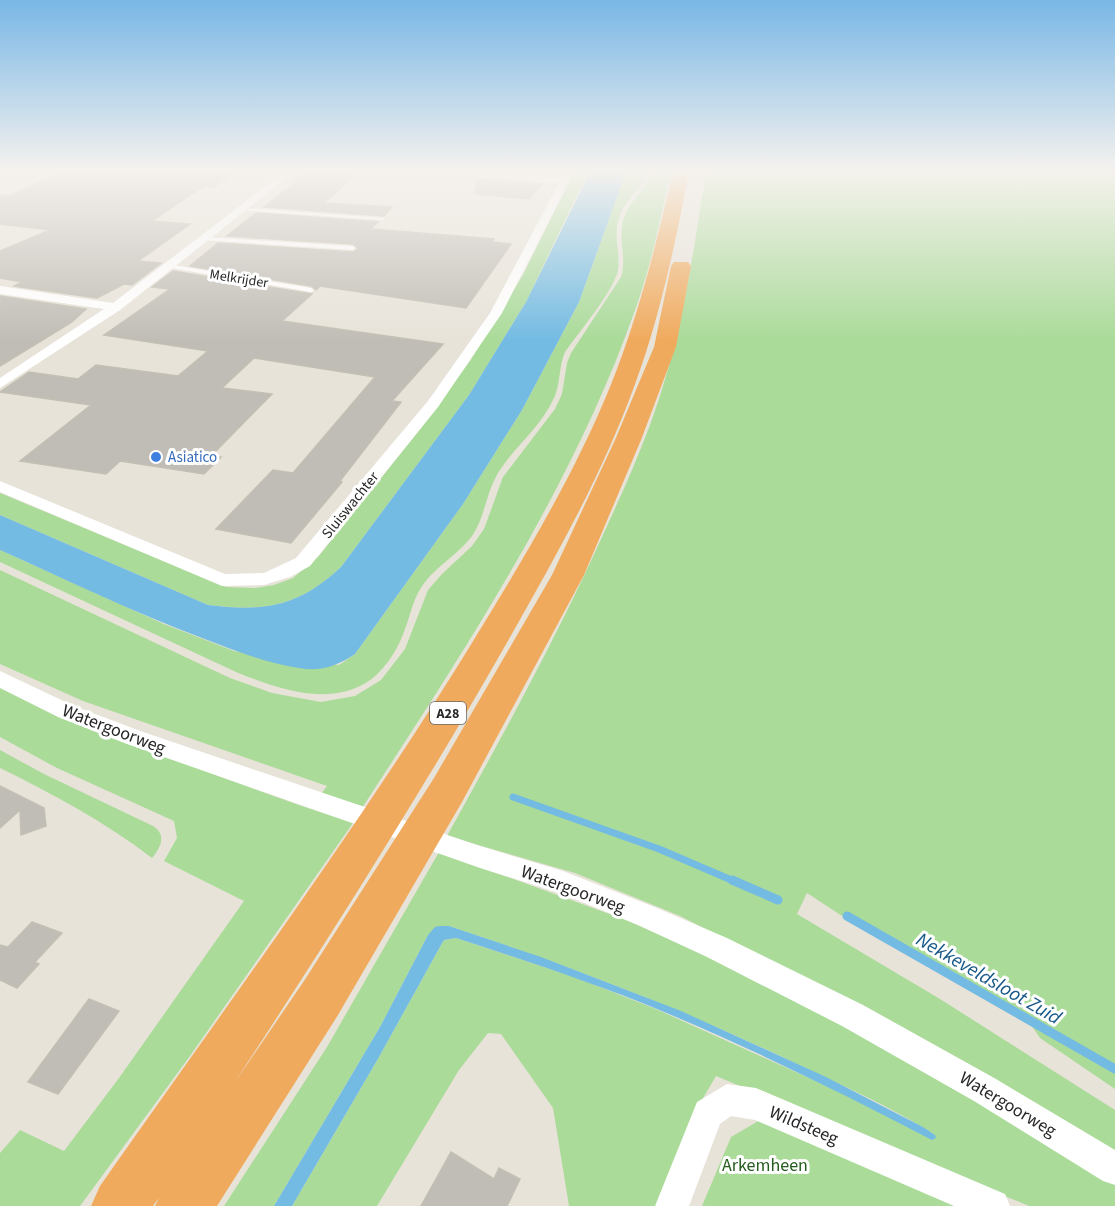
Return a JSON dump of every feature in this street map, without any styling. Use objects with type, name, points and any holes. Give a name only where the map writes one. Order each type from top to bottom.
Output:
[{"type":"highway","name":"A28","points":[[120,1206],[413,771],[536,564],[596,444],[634,353],[660,273],[669,228]]},
{"type":"highway","name":"A28","points":[[184,1206],[321,998],[442,800],[568,574],[628,440],[665,347],[688,228]]},
{"type":"street","points":[[0,384],[116,307],[217,228]]},
{"type":"street","name":"Sluiswachter","points":[[0,486],[222,580],[241,582],[268,580],[291,571],[303,562],[433,404],[496,313],[540,228]]},
{"type":"street","points":[[0,290],[116,307]]},
{"type":"street","name":"Watergoorweg","points":[[0,679],[108,728],[469,854],[574,887],[732,953],[814,993],[899,1039],[1115,1169]]},
{"type":"street","name":"Wildsteeg","points":[[672,1206],[708,1113],[727,1100],[740,1100],[756,1104],[993,1206]]},
{"type":"lane","points":[[203,239],[352,248]]},
{"type":"lane","name":"Melkrijder","points":[[167,266],[311,290]]},
{"type":"green space","points":[[546,228],[561,228],[526,302],[469,395],[341,567],[310,591],[295,598],[264,607],[208,605],[0,515],[0,493],[226,587],[255,588],[274,585],[293,578],[319,556],[420,429],[470,361],[523,275]]},
{"type":"green space","points":[[606,228],[617,228],[619,263],[615,279],[603,300],[565,352],[557,388],[548,410],[498,473],[472,536],[421,588],[403,635],[389,661],[375,676],[360,686],[329,694],[313,694],[266,683],[236,672],[0,562],[0,550],[164,624],[234,651],[339,665],[355,654],[463,504],[522,410],[579,302]]},
{"type":"green space","points":[[622,228],[658,228],[640,296],[608,379],[579,443],[513,568],[439,689],[362,808],[321,794],[327,786],[83,701],[0,664],[0,570],[230,678],[272,693],[321,702],[355,696],[381,680],[405,649],[428,590],[472,546],[484,529],[503,477],[555,409],[562,394],[571,353],[621,277],[623,263]]},
{"type":"green space","points":[[697,228],[1115,228],[1115,1089],[1040,1038],[1025,1016],[839,914],[807,893],[797,914],[940,999],[1115,1110],[1115,1153],[884,1020],[680,916],[575,873],[447,836],[561,623],[630,475],[659,399],[675,343]]},
{"type":"green space","points":[[0,686],[175,759],[353,823],[190,1056],[80,1206],[0,1206],[0,1153],[20,1130],[64,1151],[119,1078],[244,901],[164,861],[177,838],[174,821],[57,768],[0,737]]},
{"type":"green space","points":[[0,750],[44,774],[153,826],[161,837],[155,854],[152,858],[116,832],[78,809],[0,768]]},
{"type":"green space","points":[[439,852],[626,920],[754,976],[1003,1111],[1115,1181],[1115,1206],[1029,1206],[716,1076],[699,1105],[659,1206],[569,1206],[553,1108],[501,1034],[488,1033],[459,1070],[377,1206],[292,1206],[444,940],[456,938],[572,976],[656,1009],[935,1135],[867,1097],[712,1025],[537,956],[449,926],[428,935],[380,1027],[274,1206],[224,1206],[327,1047]]},
{"type":"green space","name":"Arkemheen","points":[[760,1120],[968,1206],[702,1206],[731,1137]]},
{"type":"water","points":[[562,228],[606,228],[579,302],[522,410],[463,504],[355,654],[342,662],[307,669],[262,659],[151,618],[0,550],[0,515],[208,605],[264,607],[280,604],[310,591],[341,567],[469,395],[526,302]]},
{"type":"water","points":[[449,926],[541,957],[681,1011],[826,1077],[923,1127],[936,1138],[932,1140],[727,1039],[657,1009],[582,980],[456,938],[444,940],[292,1206],[274,1206],[380,1027],[428,935],[435,927]]},
{"type":"building","points":[[36,228],[184,228],[138,261],[161,263],[132,285],[124,284],[97,298],[14,286],[22,282],[0,278],[0,251],[50,230]]},
{"type":"building","points":[[237,228],[372,228],[494,239],[492,242],[511,244],[466,308],[320,286],[316,290],[311,286],[190,266],[218,243],[353,252],[358,249],[353,244],[227,236]]},
{"type":"building","points":[[173,271],[312,294],[282,321],[443,344],[392,401],[401,402],[340,481],[342,482],[291,543],[216,529],[273,470],[293,473],[375,377],[254,358],[222,388],[272,394],[211,456],[221,457],[204,474],[120,461],[106,474],[20,461],[91,405],[0,392],[29,372],[78,379],[96,365],[178,376],[208,351],[104,335],[170,289],[152,287]]},
{"type":"building","points":[[0,296],[86,309],[72,322],[0,366]]},
{"type":"building","points":[[0,786],[44,808],[46,826],[21,835],[20,810],[0,828]]},
{"type":"building","points":[[32,922],[62,933],[35,962],[39,964],[17,988],[0,980],[0,945],[8,947]]},
{"type":"building","points":[[89,999],[119,1011],[58,1094],[28,1082]]},
{"type":"building","points":[[451,1152],[494,1179],[499,1168],[520,1179],[507,1206],[421,1206]]},
{"type":"waterway","name":"Nekkeveldsloot Zuid","points":[[513,797],[659,849],[736,882]]},
{"type":"waterway","name":"Nekkeveldsloot Zuid","points":[[732,880],[778,900]]},
{"type":"waterway","name":"Nekkeveldsloot Zuid","points":[[847,916],[1115,1069]]},
{"type":"place","name":"Asiatico","points":[[156,457]]}]
